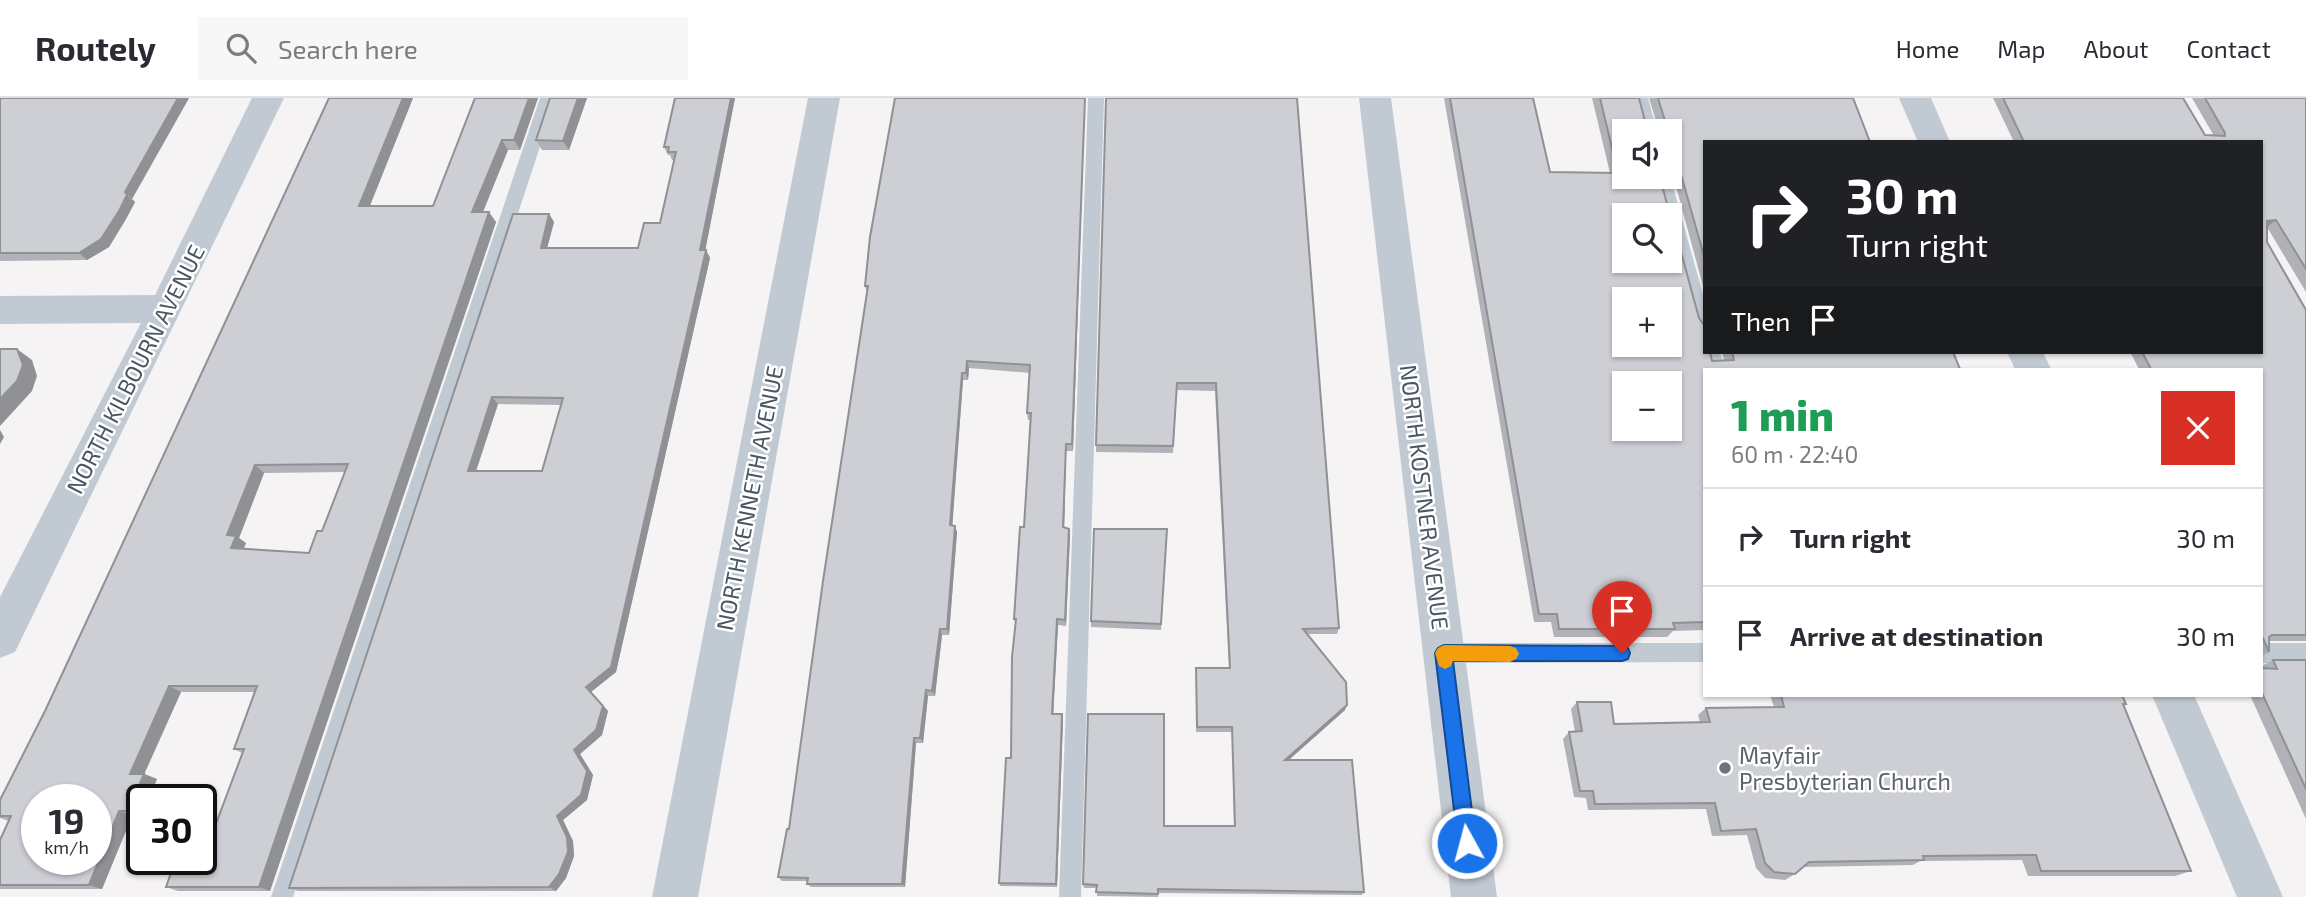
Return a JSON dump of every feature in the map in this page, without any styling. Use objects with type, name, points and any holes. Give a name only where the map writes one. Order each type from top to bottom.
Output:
[{"type":"street","name":"NORTH KILBOURN AVENUE","points":[[0,639],[166,309],[268,98]]},
{"type":"street","name":"NORTH KENNETH AVENUE","points":[[675,897],[824,98]]},
{"type":"street","name":"NORTH KOSTNER AVENUE","points":[[1375,98],[1474,897]]},
{"type":"street","points":[[1915,98],[1933,140]]},
{"type":"street","points":[[0,310],[166,309]]},
{"type":"street","points":[[2174,697],[2260,897]]},
{"type":"lane","points":[[282,897],[548,98]]},
{"type":"lane","points":[[1070,897],[1096,98]]},
{"type":"lane","points":[[1640,98],[1646,119]]},
{"type":"lane","points":[[1665,189],[1703,324]]},
{"type":"lane","points":[[1444,653],[1703,653]]},
{"type":"lane","points":[[2263,653],[2306,653]]},
{"type":"building","points":[[1,98],[178,98],[125,192],[127,195],[119,211],[101,239],[79,253],[0,253]]},
{"type":"building","points":[[329,98],[403,98],[359,206],[433,206],[475,98],[529,98],[514,140],[502,140],[472,212],[489,212],[259,887],[166,887],[170,875],[217,875],[217,821],[244,749],[234,749],[257,686],[169,686],[130,774],[144,774],[140,784],[126,784],[126,811],[119,811],[112,828],[112,784],[21,784],[21,875],[93,875],[89,885],[0,885],[0,840],[11,816],[0,816],[0,800],[45,711]],"holes":[[[348,464],[322,531],[317,531],[309,553],[231,548],[236,536],[227,535],[255,465]]]},
{"type":"building","points":[[550,98],[578,98],[563,141],[536,140]]},
{"type":"building","points":[[675,98],[731,98],[700,250],[706,250],[611,667],[586,687],[603,706],[596,730],[574,750],[587,771],[581,795],[557,816],[567,837],[568,852],[559,874],[549,887],[289,888],[513,214],[549,214],[541,248],[638,248],[644,223],[660,223],[676,152],[668,152],[669,147],[664,147]],"holes":[[[492,397],[563,398],[542,471],[468,471]]]},
{"type":"building","points":[[895,98],[1085,98],[1072,444],[1066,444],[1063,527],[1069,529],[1065,620],[1057,619],[1052,714],[1062,714],[1056,884],[999,883],[1006,758],[1011,758],[1012,657],[1020,527],[1024,527],[1031,413],[1027,413],[1030,365],[967,361],[966,373],[962,373],[950,525],[955,526],[947,629],[940,629],[932,691],[926,690],[920,738],[914,738],[902,884],[807,884],[808,878],[778,877],[789,829],[868,286],[865,286],[870,237]]},
{"type":"building","points":[[1106,98],[1297,98],[1339,628],[1303,629],[1346,682],[1347,705],[1285,760],[1352,760],[1364,892],[1158,889],[1158,894],[1096,892],[1097,885],[1083,884],[1088,714],[1164,714],[1164,826],[1235,826],[1232,727],[1197,727],[1196,668],[1230,668],[1216,383],[1177,383],[1173,446],[1096,445]]},
{"type":"building","points":[[1450,98],[1533,98],[1550,172],[1612,173],[1612,189],[1663,189],[1667,203],[1612,203],[1612,273],[1682,273],[1682,256],[1699,318],[1703,324],[1703,354],[1710,354],[1712,361],[1734,360],[1732,354],[1954,354],[1960,368],[1703,368],[1703,622],[1673,623],[1675,629],[1559,629],[1557,614],[1539,614]]},
{"type":"building","points":[[1600,98],[1639,98],[1644,119],[1612,119],[1612,148]]},
{"type":"building","points":[[1658,98],[1853,98],[1869,140],[1703,140],[1703,252],[1682,178],[1682,119],[1664,119]]},
{"type":"building","points":[[2003,98],[2183,98],[2205,135],[2225,136],[2205,98],[2306,98],[2306,269],[2276,220],[2267,221],[2267,242],[2306,310],[2306,635],[2272,635],[2269,637],[2269,652],[2263,638],[2263,368],[2150,368],[2143,354],[2263,354],[2263,140],[2023,140]]},
{"type":"building","points":[[0,349],[17,349],[23,365],[17,381],[0,399]]},
{"type":"building","points":[[1094,529],[1167,529],[1161,624],[1091,621]]},
{"type":"building","points":[[2273,660],[2306,660],[2306,789],[2263,695],[2263,668],[2277,669]]},
{"type":"building","points":[[1782,697],[2123,697],[2126,704],[2123,704],[2191,871],[2041,871],[2036,855],[1923,856],[1924,860],[1809,862],[1795,874],[1774,872],[1765,863],[1756,829],[1721,831],[1715,803],[1595,804],[1593,791],[1580,791],[1569,732],[1582,731],[1577,702],[1611,702],[1614,724],[1710,722],[1706,708],[1784,707]]},
{"type":"slow traffic","points":[[1445,661],[1444,653],[1510,654]]},
{"type":"place","name":"Mayfair Presbyterian Church","points":[[1725,768]]},
{"type":"route","points":[[1467,843],[1444,653],[1622,653]]}]
